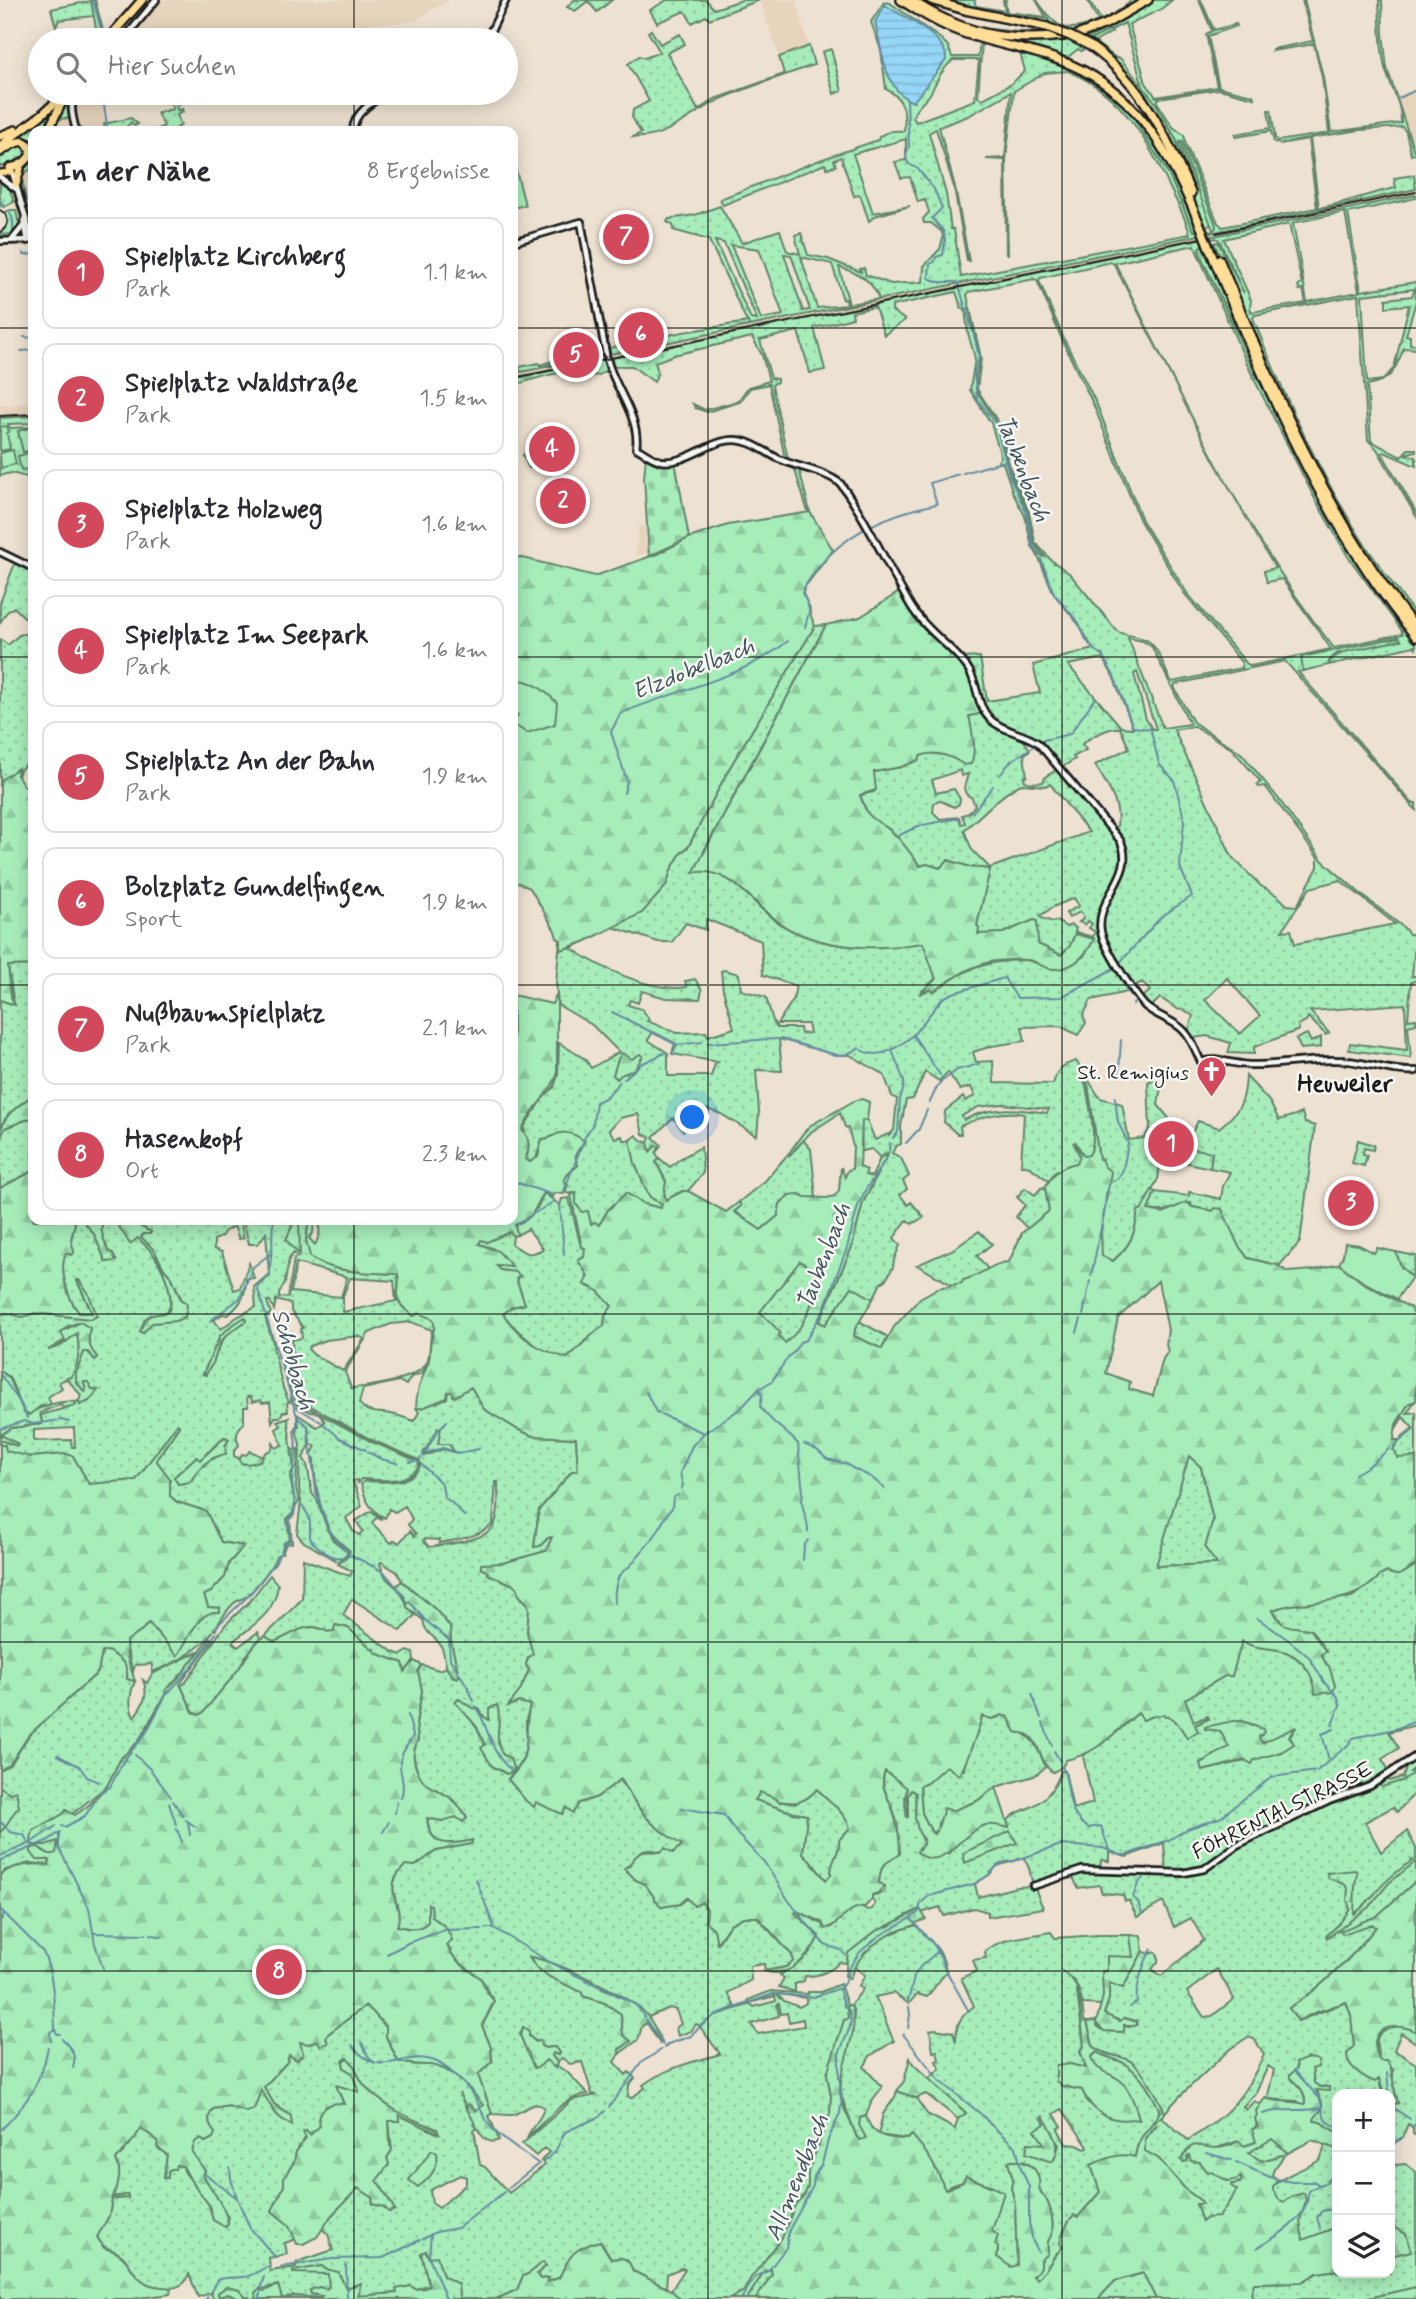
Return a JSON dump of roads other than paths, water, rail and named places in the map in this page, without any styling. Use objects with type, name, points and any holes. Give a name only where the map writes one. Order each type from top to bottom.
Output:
[{"type":"highway","points":[[118,28],[142,0]]},
{"type":"highway","points":[[124,28],[148,0]]},
{"type":"highway","points":[[901,0],[943,25],[1059,60],[1105,84],[1143,119],[1167,154],[1203,227]]},
{"type":"highway","points":[[911,0],[948,22],[978,33],[1024,38],[1065,37],[1031,43],[995,41]]},
{"type":"highway","points":[[930,0],[1047,27],[1070,36],[1090,47],[1120,72],[1149,108],[1170,144],[1271,393],[1315,484],[1368,574],[1416,637]]},
{"type":"highway","points":[[1077,35],[1117,19],[1148,0]]},
{"type":"highway","points":[[0,138],[15,130],[45,105]]},
{"type":"highway","points":[[0,146],[52,105]]},
{"type":"highway","points":[[50,126],[60,105]]},
{"type":"highway","points":[[0,152],[20,141],[28,144]]},
{"type":"highway","points":[[12,170],[28,160]]},
{"type":"highway","points":[[12,170],[28,162]]},
{"type":"highway","points":[[12,170],[15,186]]},
{"type":"highway","points":[[1210,244],[1317,477],[1368,563],[1416,628]]},
{"type":"main road","points":[[0,168],[12,170]]},
{"type":"main road","points":[[0,175],[12,170]]},
{"type":"street","points":[[133,28],[156,0]]},
{"type":"street","points":[[492,28],[506,0]]},
{"type":"street","points":[[71,105],[75,126]]},
{"type":"street","points":[[354,126],[358,115],[372,105]]},
{"type":"street","points":[[12,170],[28,231]]},
{"type":"street","points":[[0,175],[15,186]]},
{"type":"street","points":[[518,241],[581,222],[609,366],[634,424],[636,448],[660,461],[672,460],[722,442],[740,440],[787,462],[822,473],[840,484],[913,610],[930,632],[969,670],[979,703],[989,718],[1038,743],[1120,841],[1125,855],[1124,867],[1103,910],[1100,925],[1104,939],[1146,1006],[1185,1032],[1201,1062],[1210,1060],[1259,1065],[1346,1060],[1395,1071],[1414,1072]]},
{"type":"street","points":[[13,239],[26,225]]},
{"type":"street","points":[[0,241],[28,239]]},
{"type":"street","points":[[0,552],[28,566]]},
{"type":"street","name":"FÖHRENTALSTRASSE","points":[[1034,1886],[1082,1870],[1183,1873],[1204,1869],[1237,1845],[1329,1801],[1370,1786],[1416,1756]]},
{"type":"water","points":[[885,5],[923,28],[945,52],[946,60],[913,102],[903,97],[896,89],[882,56],[875,22]]},
{"type":"water","points":[[537,453],[555,456],[560,463],[540,458],[529,464],[527,459]]},
{"type":"waterway","name":"Schobbach","points":[[93,0],[101,28]]},
{"type":"waterway","points":[[1399,98],[1416,90]]},
{"type":"waterway","name":"Taubenbach","points":[[907,99],[907,161],[918,169],[934,189],[942,208],[932,218],[944,232],[943,255],[936,257],[930,264],[929,278],[938,282],[957,282],[959,286],[979,357],[974,373],[977,398],[995,423],[1010,477],[1026,512],[1033,545],[1039,554]]},
{"type":"waterway","name":"Schobbach","points":[[104,105],[107,126]]},
{"type":"waterway","points":[[0,201],[3,204]]},
{"type":"waterway","points":[[10,213],[13,232]]},
{"type":"waterway","points":[[23,252],[24,255],[28,255]]},
{"type":"waterway","points":[[24,337],[28,337]]},
{"type":"waterway","points":[[21,351],[28,350]]},
{"type":"waterway","name":"Elzdobelbach","points":[[963,473],[1005,461]]},
{"type":"waterway","name":"Elzdobelbach","points":[[805,627],[810,608],[802,593],[828,556],[841,544],[870,526],[902,513],[937,504],[930,483],[959,474]]},
{"type":"waterway","name":"Taubenbach","points":[[1041,559],[1054,594],[1079,623],[1086,640],[1102,655],[1114,676],[1133,727],[1151,729]]},
{"type":"waterway","name":"Elzdobelbach","points":[[624,793],[627,781],[611,732],[620,714],[749,666],[788,641]]},
{"type":"waterway","points":[[1040,741],[1070,734],[1095,698]]},
{"type":"waterway","name":"Taubenbach","points":[[940,1075],[913,1035],[943,998],[1004,978],[1017,998],[1061,997],[1115,968],[1161,917],[1192,896],[1180,867],[1184,821],[1182,810],[1174,780],[1159,764],[1151,731]]},
{"type":"waterway","points":[[1000,775],[1011,761],[1034,746]]},
{"type":"waterway","points":[[972,813],[993,786]]},
{"type":"waterway","points":[[898,836],[918,826],[959,818]]},
{"type":"waterway","points":[[1115,968],[1136,1001],[1133,1004]]},
{"type":"waterway","points":[[612,1012],[677,1045]]},
{"type":"waterway","points":[[861,1050],[882,1053],[895,1048],[913,1035]]},
{"type":"waterway","points":[[708,1043],[777,1039]]},
{"type":"waterway","points":[[781,1039],[836,1055],[845,1055],[859,1048]]},
{"type":"waterway","points":[[1119,1072],[1121,1040]]},
{"type":"waterway","points":[[673,1052],[677,1045],[702,1042]]},
{"type":"waterway","points":[[892,1050],[904,1081],[898,1132],[893,1138]]},
{"type":"waterway","points":[[624,1079],[641,1064],[665,1053]]},
{"type":"waterway","points":[[944,1080],[957,1070],[979,1064]]},
{"type":"waterway","name":"Taubenbach","points":[[930,1102],[944,1079]]},
{"type":"waterway","points":[[564,1191],[585,1137],[593,1124],[596,1102],[605,1098],[619,1083]]},
{"type":"waterway","points":[[1091,1276],[1106,1194],[1110,1183],[1118,1178],[1123,1170],[1128,1143],[1118,1122],[1115,1097]]},
{"type":"waterway","name":"Taubenbach","points":[[906,1143],[919,1129],[927,1110]]},
{"type":"waterway","points":[[889,1150],[890,1143]]},
{"type":"waterway","name":"Taubenbach","points":[[681,1489],[683,1486],[680,1473],[692,1446],[704,1433],[740,1409],[759,1389],[772,1381],[800,1342],[806,1340],[823,1311],[847,1248],[858,1206],[888,1156]]},
{"type":"waterway","points":[[518,1183],[553,1195]]},
{"type":"waterway","points":[[518,1223],[555,1201]]},
{"type":"waterway","points":[[560,1205],[564,1255]]},
{"type":"waterway","name":"Schobbach","points":[[273,1225],[270,1276],[258,1286],[258,1290],[297,1416],[297,1429]]},
{"type":"waterway","points":[[210,1321],[240,1298],[253,1267],[270,1254]]},
{"type":"waterway","points":[[1083,1315],[1090,1281]]},
{"type":"waterway","points":[[1077,1332],[1081,1319]]},
{"type":"waterway","points":[[0,1374],[21,1404],[27,1418]]},
{"type":"waterway","points":[[759,1389],[762,1396],[760,1406],[764,1412],[798,1444],[802,1503],[808,1532]]},
{"type":"waterway","points":[[646,1392],[656,1412],[704,1433]]},
{"type":"waterway","points":[[296,1407],[321,1422],[340,1438],[366,1450]]},
{"type":"waterway","points":[[297,1417],[308,1426],[316,1492],[329,1530],[347,1551]]},
{"type":"waterway","points":[[0,1429],[24,1421],[33,1424],[61,1420],[69,1422]]},
{"type":"waterway","points":[[423,1456],[438,1430],[447,1421]]},
{"type":"waterway","points":[[1394,1446],[1416,1428]]},
{"type":"waterway","name":"Schobbach","points":[[294,1431],[296,1445],[292,1482],[295,1504]]},
{"type":"waterway","points":[[804,1444],[827,1459],[847,1464],[871,1477],[885,1489]]},
{"type":"waterway","points":[[426,1453],[443,1448],[458,1453],[479,1449]]},
{"type":"waterway","points":[[1355,1474],[1390,1448]]},
{"type":"waterway","points":[[368,1452],[397,1463]]},
{"type":"waterway","points":[[410,1462],[416,1461]]},
{"type":"waterway","points":[[422,1465],[442,1484],[444,1497],[464,1516]]},
{"type":"waterway","name":"Taubenbach","points":[[615,1603],[619,1576],[658,1531],[672,1508],[673,1498],[678,1495]]},
{"type":"waterway","name":"Schobbach","points":[[216,1630],[248,1596],[275,1563],[286,1542],[291,1540],[288,1523],[294,1513],[294,1506]]},
{"type":"waterway","points":[[302,1506],[309,1518],[312,1541],[330,1555],[343,1557]]},
{"type":"waterway","points":[[803,1560],[804,1546],[808,1540]]},
{"type":"waterway","points":[[346,1557],[351,1555],[384,1572],[405,1597]]},
{"type":"waterway","points":[[409,1601],[425,1620],[449,1640],[450,1659],[474,1701]]},
{"type":"waterway","points":[[1257,1618],[1309,1657],[1324,1682],[1338,1697],[1340,1705],[1332,1725]]},
{"type":"waterway","name":"Schobbach","points":[[99,1793],[110,1787],[124,1760],[146,1733],[166,1695],[190,1669],[216,1633]]},
{"type":"waterway","points":[[1032,1694],[1041,1718]]},
{"type":"waterway","points":[[476,1706],[494,1748],[511,1770]]},
{"type":"waterway","points":[[401,1798],[403,1789],[400,1760],[413,1736],[408,1715]]},
{"type":"waterway","points":[[694,2032],[715,2015],[773,1994],[814,1997],[840,1988],[860,1952],[879,1936],[918,1913],[921,1903],[929,1896],[974,1884],[1005,1862],[1061,1845],[1103,1848],[1126,1855],[1222,1817],[1272,1777],[1317,1771],[1353,1738],[1395,1729],[1416,1721]]},
{"type":"waterway","points":[[1043,1723],[1052,1746]]},
{"type":"waterway","points":[[1329,1760],[1322,1734],[1334,1729]]},
{"type":"waterway","points":[[1054,1751],[1060,1761]]},
{"type":"waterway","points":[[57,1755],[79,1766],[87,1777],[99,1782]]},
{"type":"waterway","points":[[135,1755],[150,1769],[171,1797]]},
{"type":"waterway","points":[[1062,1766],[1075,1815],[1088,1828],[1101,1826],[1109,1850]]},
{"type":"waterway","name":"Schobbach","points":[[62,1826],[65,1827],[85,1816],[95,1801]]},
{"type":"waterway","points":[[173,1801],[183,1816]]},
{"type":"waterway","points":[[395,1813],[397,1801]]},
{"type":"waterway","points":[[169,1803],[176,1824]]},
{"type":"waterway","points":[[681,1808],[724,1815],[738,1835],[764,1862],[789,1901],[817,1936],[825,1945],[841,1950],[845,1955]]},
{"type":"waterway","points":[[186,1820],[196,1827]]},
{"type":"waterway","points":[[0,1821],[10,1832],[24,1835],[29,1844]]},
{"type":"waterway","points":[[188,1822],[190,1835]]},
{"type":"waterway","points":[[383,1832],[389,1822]]},
{"type":"waterway","name":"Schobbach","points":[[0,1856],[29,1844],[56,1826]]},
{"type":"waterway","points":[[177,1829],[182,1842]]},
{"type":"waterway","points":[[0,1861],[49,1840],[60,1832]]},
{"type":"waterway","points":[[59,1833],[59,1848],[89,1908],[95,1944],[103,1968]]},
{"type":"waterway","points":[[1142,1914],[1133,1897],[1138,1884],[1146,1874],[1171,1875]]},
{"type":"waterway","points":[[476,1879],[494,1927]]},
{"type":"waterway","points":[[0,1909],[4,1913],[1,1920]]},
{"type":"waterway","points":[[4,1913],[43,1952],[47,1961],[54,2009],[55,2029],[50,2032],[51,2041]]},
{"type":"waterway","points":[[911,1919],[935,1946],[943,1963]]},
{"type":"waterway","points":[[486,1928],[494,1928],[551,1963],[629,2001],[637,2006],[644,2017]]},
{"type":"waterway","points":[[387,1954],[410,1942],[445,1930],[482,1929]]},
{"type":"waterway","points":[[95,1933],[146,1934]]},
{"type":"waterway","points":[[151,1934],[162,1937]]},
{"type":"waterway","points":[[1130,2007],[1137,2002],[1141,1975],[1152,1949]]},
{"type":"waterway","points":[[914,1976],[937,1952]]},
{"type":"waterway","points":[[943,1965],[968,2010]]},
{"type":"waterway","points":[[908,2001],[914,1978]]},
{"type":"waterway","name":"Allmendbach","points":[[839,1989],[845,2008]]},
{"type":"waterway","points":[[908,2028],[909,2007]]},
{"type":"waterway","name":"Allmendbach","points":[[741,2299],[756,2276],[768,2271],[786,2248],[789,2230],[822,2164],[828,2140],[840,2113],[842,2098],[839,2054],[850,2027],[849,2010]]},
{"type":"waterway","points":[[646,2020],[663,2045]]},
{"type":"waterway","points":[[55,2029],[57,2034],[60,2034]]},
{"type":"waterway","points":[[664,2048],[693,2033]]},
{"type":"waterway","points":[[903,2034],[939,2080],[1016,2147],[1029,2187],[1029,2222],[1033,2242],[1039,2253]]},
{"type":"waterway","points":[[62,2039],[72,2052],[73,2068]]},
{"type":"waterway","points":[[362,2043],[374,2063]]},
{"type":"waterway","points":[[352,2045],[373,2062],[383,2064],[414,2058],[442,2065],[468,2089],[497,2133],[539,2164]]},
{"type":"waterway","points":[[2,2129],[32,2092],[42,2071],[48,2047]]},
{"type":"waterway","points":[[609,2107],[642,2062],[661,2050]]},
{"type":"waterway","points":[[1295,2071],[1320,2099],[1325,2120],[1332,2124]]},
{"type":"waterway","points":[[1387,2073],[1389,2089]]},
{"type":"waterway","points":[[1263,2114],[1323,2107]]},
{"type":"waterway","points":[[1395,2109],[1410,2119]]},
{"type":"waterway","points":[[544,2161],[555,2152],[565,2132],[599,2117],[605,2111]]},
{"type":"waterway","points":[[1411,2127],[1416,2124]]},
{"type":"waterway","points":[[1395,2142],[1402,2137]]},
{"type":"waterway","points":[[1206,2153],[1231,2160]]},
{"type":"waterway","points":[[1236,2162],[1272,2178],[1292,2182],[1315,2182],[1319,2185],[1326,2183],[1332,2176]]},
{"type":"waterway","points":[[508,2188],[537,2165]]},
{"type":"waterway","points":[[230,2168],[237,2198]]},
{"type":"waterway","points":[[205,2174],[237,2198],[250,2228],[276,2258]]},
{"type":"waterway","points":[[1257,2248],[1299,2217],[1304,2210],[1309,2191],[1317,2186]]},
{"type":"waterway","points":[[423,2239],[436,2232],[458,2228],[504,2192]]},
{"type":"waterway","points":[[1320,2228],[1317,2217],[1322,2211],[1332,2209]]},
{"type":"waterway","points":[[431,2234],[429,2257],[446,2299]]},
{"type":"waterway","points":[[281,2267],[332,2259],[383,2258],[420,2240]]},
{"type":"waterway","points":[[346,2265],[347,2299]]},
{"type":"waterway","points":[[210,2293],[217,2280],[245,2277],[266,2267],[270,2268]]},
{"type":"waterway","points":[[260,2289],[264,2277]]},
{"type":"waterway","points":[[260,2293],[260,2299]]},
{"type":"tram line","points":[[0,210],[8,221],[0,232]]},
{"type":"railway","points":[[1216,233],[1416,192]]},
{"type":"railway","points":[[518,377],[1201,238]]},
{"type":"railway","points":[[0,416],[28,414]]},
{"type":"place","name":"Nußbaumspielplatz","points":[[626,237]]},
{"type":"place","name":"Bolzplatz Gundelfingen","points":[[641,335]]},
{"type":"place","name":"Spielplatz An der Bahn","points":[[576,355]]},
{"type":"place","name":"Spielplatz Im Seepark","points":[[552,449]]},
{"type":"place","name":"Spielplatz Waldstraße","points":[[563,501]]},
{"type":"place","name":"St. Remigius","points":[[1212,1099]]},
{"type":"place","name":"Spielplatz Kirchberg","points":[[1171,1144]]},
{"type":"place","name":"Spielplatz Holzweg","points":[[1351,1203]]},
{"type":"place","name":"Hasenkopf","points":[[279,1972]]},
{"type":"district","name":"Heuweiler","points":[[1345,1083]]}]
